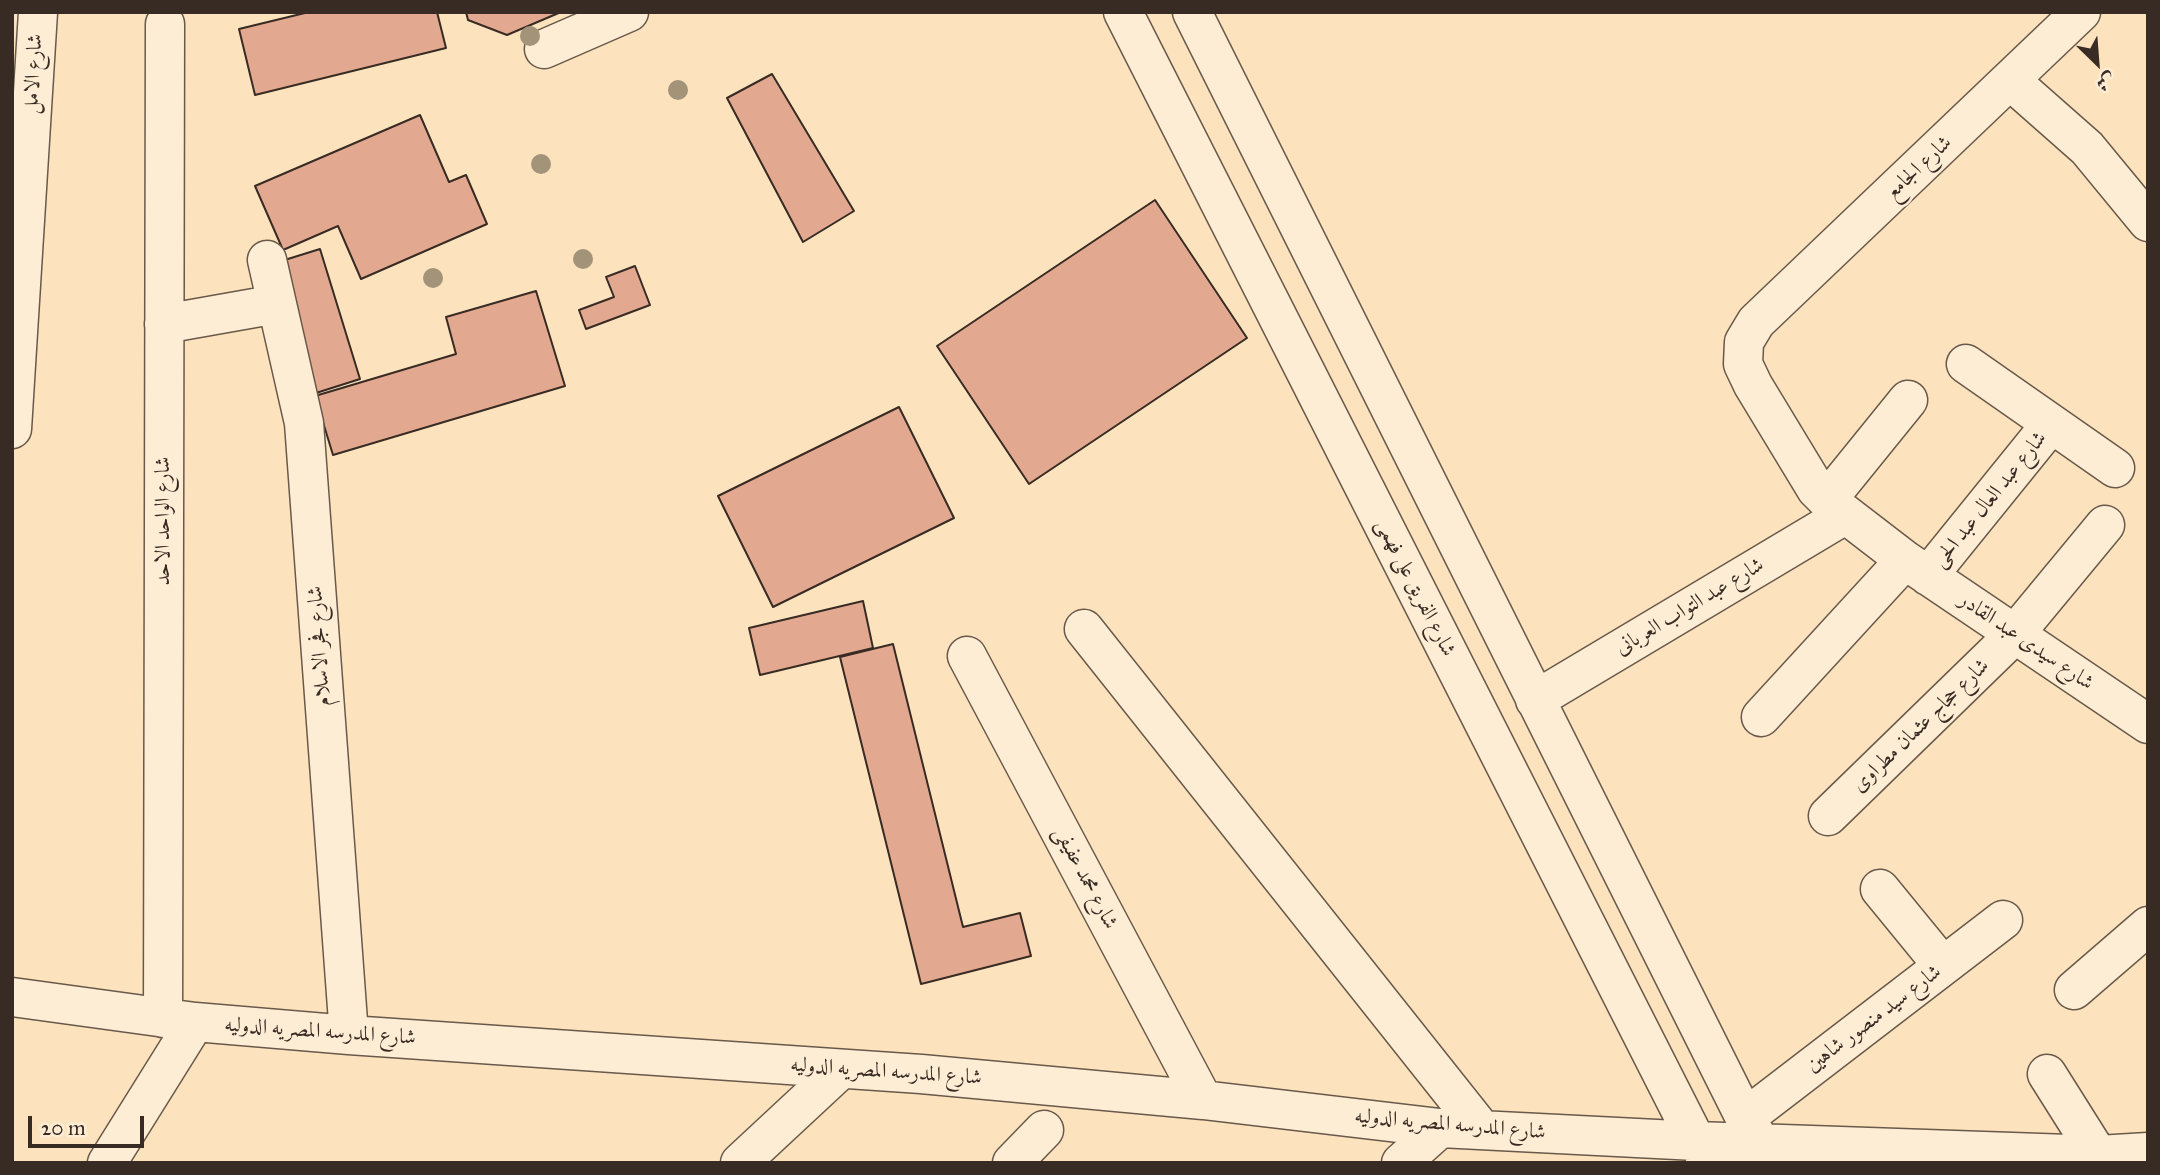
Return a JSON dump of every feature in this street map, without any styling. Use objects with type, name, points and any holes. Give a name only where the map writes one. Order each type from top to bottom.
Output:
[{"type":"street","name":"شارع الامل","points":[[12,429],[38,12]]},
{"type":"street","points":[[544,49],[629,12]]},
{"type":"street","name":"شارع الفريق على فهمى","points":[[1123,12],[1678,1151]]},
{"type":"street","points":[[1192,12],[1535,700],[1759,1141]]},
{"type":"street","name":"شارع الجامع","points":[[1756,322],[2081,12]]},
{"type":"street","name":"شارع الواحد الاحد","points":[[164,24],[164,324],[179,1020]]},
{"type":"street","points":[[2011,81],[2087,148],[2148,222]]},
{"type":"street","name":"شارع فجر الاسلام","points":[[267,260],[304,424],[349,1035]]},
{"type":"street","points":[[164,324],[277,304]]},
{"type":"street","name":"شارع سيدى عبد القادر","points":[[1756,322],[1744,342],[1743,364],[1809,477],[1836,508],[1916,568],[2148,724]]},
{"type":"street","name":"شارع عبد العال عبد الحى","points":[[1966,364],[2115,468]]},
{"type":"street","points":[[1836,508],[1908,400]]},
{"type":"street","name":"شارع عبد العال عبد الحى","points":[[1916,568],[2051,424]]},
{"type":"street","name":"شارع عبد التواب العربانى","points":[[1535,700],[1836,508]]},
{"type":"street","name":"شارع حجاج عثمان مطراوى","points":[[1828,816],[2014,635],[2105,525]]},
{"type":"street","points":[[1761,717],[1916,568]]},
{"type":"street","points":[[1084,629],[1482,1130]]},
{"type":"street","name":"شارع محمد عفيفى","points":[[967,656],[1203,1100]]},
{"type":"street","points":[[1880,889],[1943,966]]},
{"type":"street","name":"شارع سيد منصور شاهين","points":[[1759,1141],[1943,966],[2003,920]]},
{"type":"street","points":[[2074,990],[2148,926]]},
{"type":"street","name":"شارع المدرسه المصريه الدوليه","points":[[12,997],[179,1020],[349,1035],[841,1069],[1203,1100],[1440,1128],[1678,1151],[1759,1141],[2098,1155],[2148,1152]]},
{"type":"street","points":[[107,1163],[179,1020]]},
{"type":"street","points":[[740,1163],[841,1069]]},
{"type":"street","points":[[2047,1074],[2098,1155]]},
{"type":"street","points":[[1401,1163],[1440,1128]]},
{"type":"street","points":[[1012,1163],[1044,1130]]},
{"type":"building","points":[[309,12],[437,12],[446,48],[255,95],[239,29]]},
{"type":"building","points":[[466,12],[561,12],[507,35],[468,20]]},
{"type":"building","points":[[772,74],[854,211],[803,242],[727,98]]},
{"type":"building","points":[[420,115],[449,182],[466,175],[487,224],[361,279],[338,226],[283,250],[255,186]]},
{"type":"building","points":[[1155,200],[1247,338],[1029,484],[937,346]]},
{"type":"building","points":[[320,249],[360,379],[316,393],[275,263]]},
{"type":"building","points":[[635,266],[650,305],[586,329],[579,310],[614,297],[606,277]]},
{"type":"building","points":[[536,291],[565,386],[333,455],[315,396],[456,354],[446,317]]},
{"type":"building","points":[[899,407],[954,518],[773,607],[718,496]]},
{"type":"building","points":[[863,601],[873,648],[760,675],[749,628]]},
{"type":"building","points":[[893,644],[963,927],[1020,913],[1031,956],[921,984],[840,657]]}]
